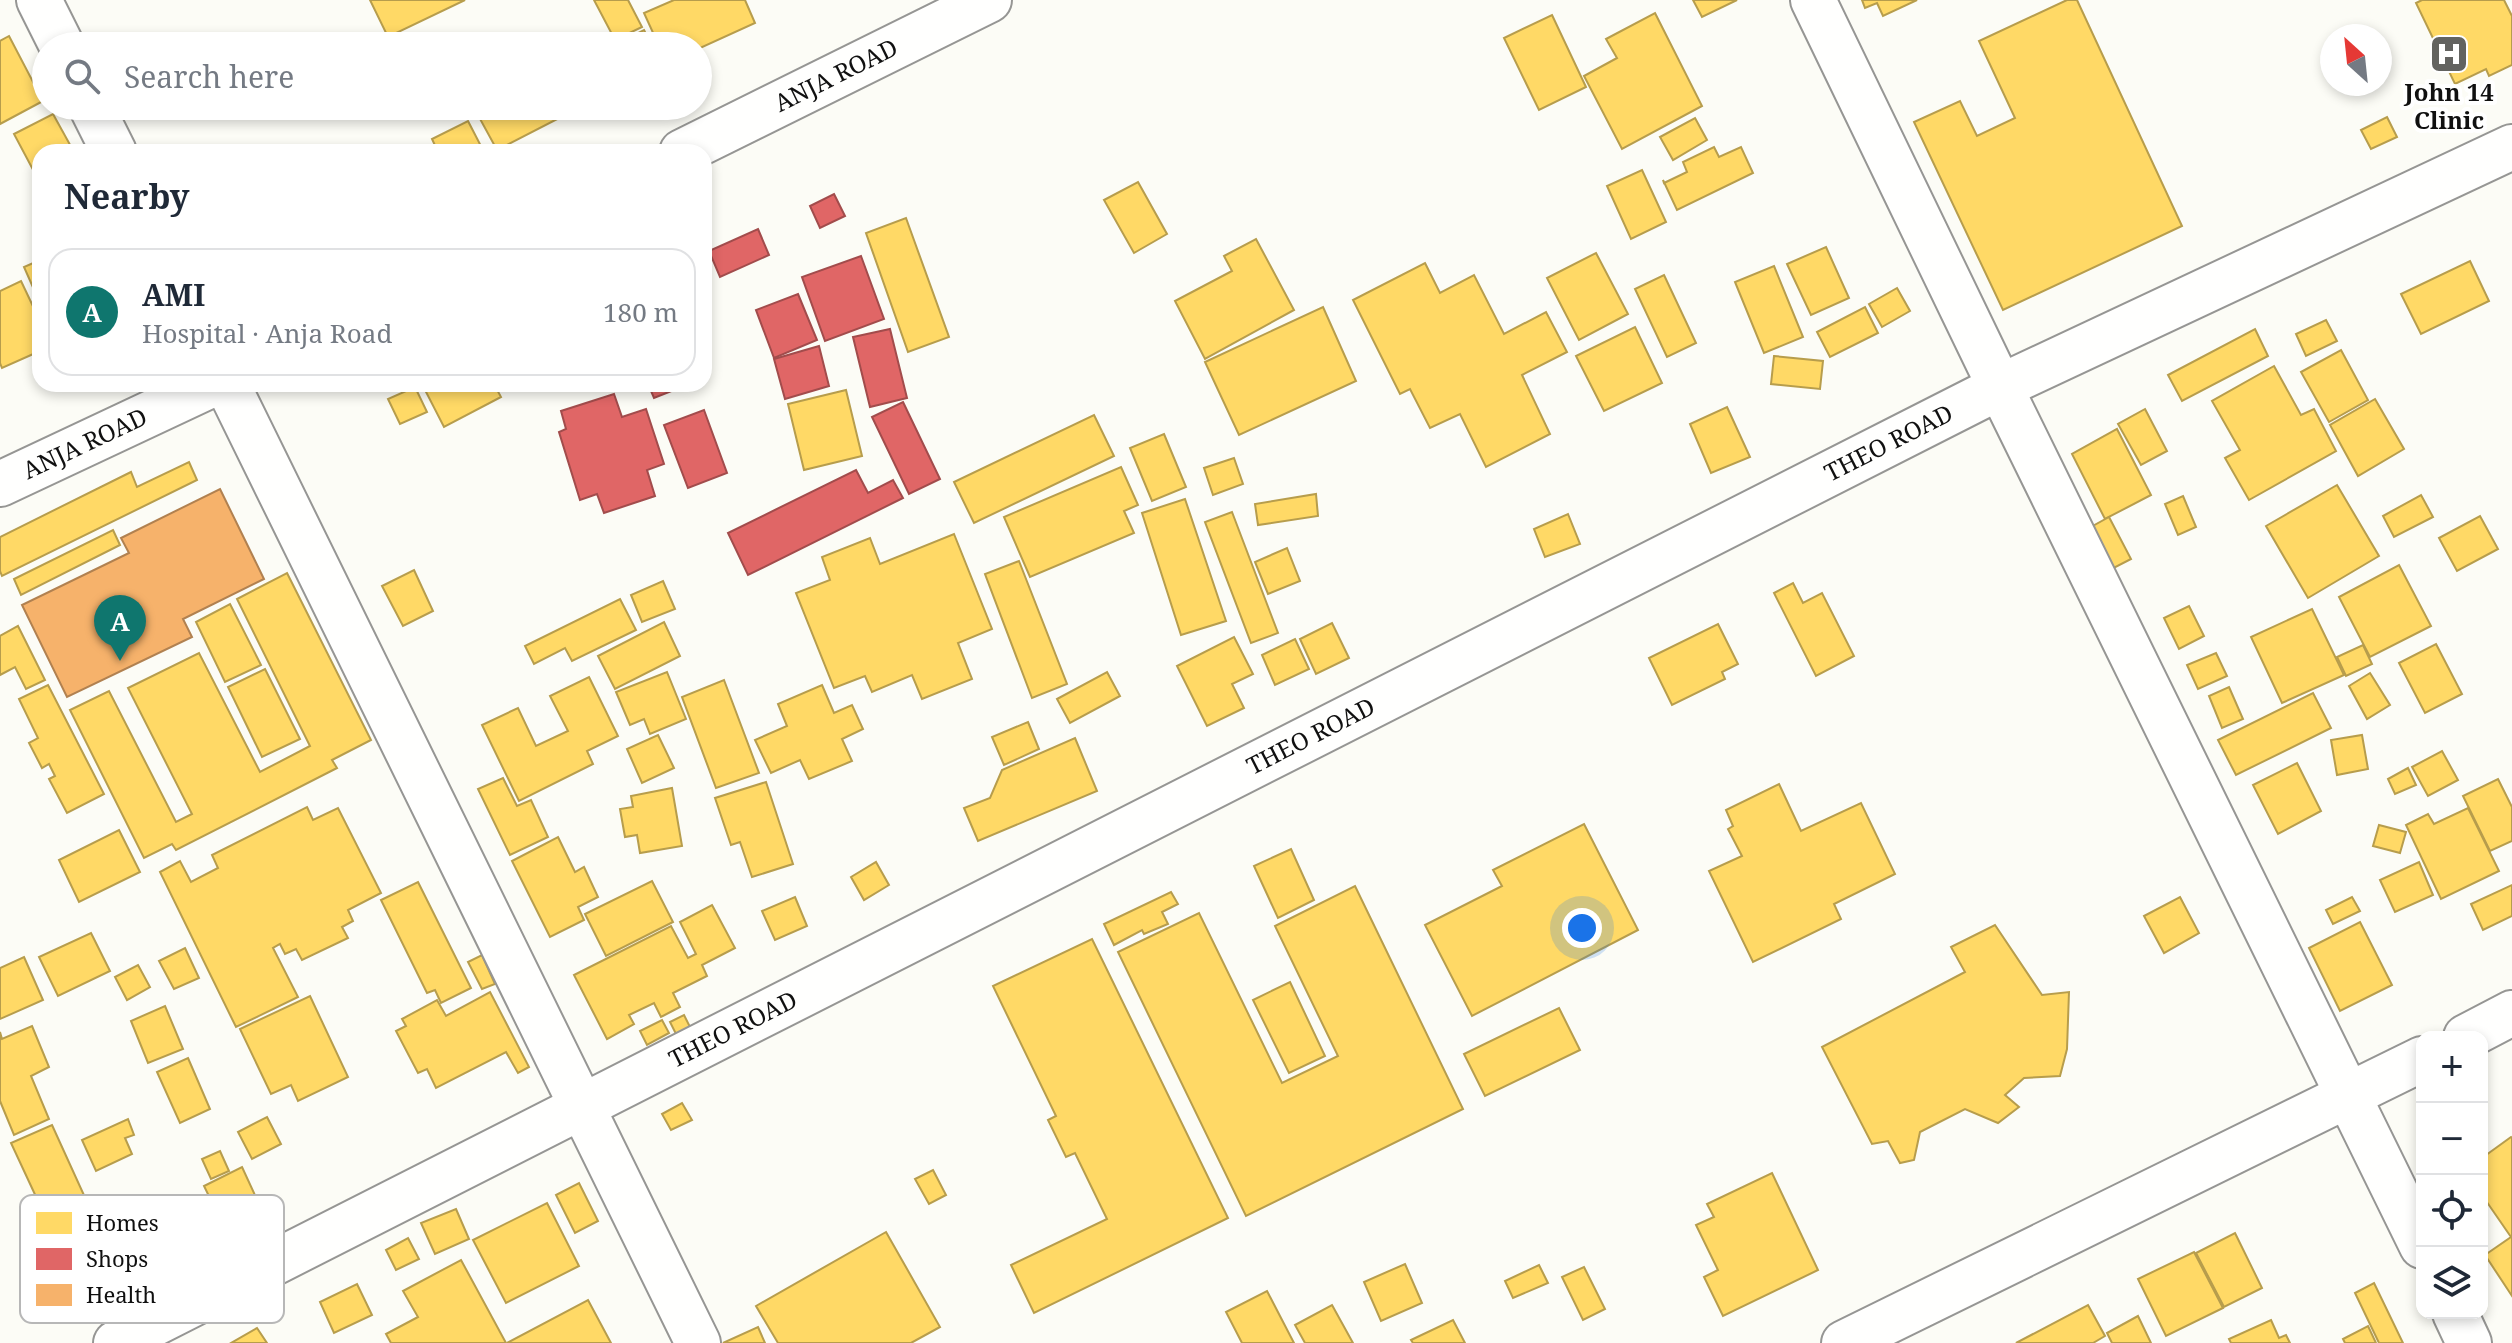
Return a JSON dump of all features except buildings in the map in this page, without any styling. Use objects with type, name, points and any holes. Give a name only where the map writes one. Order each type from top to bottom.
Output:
[{"type":"street","points":[[39,0],[55,32]]},
{"type":"street","name":"ANJA ROAD","points":[[698,144],[989,0]]},
{"type":"street","points":[[1813,0],[2416,1234]]},
{"type":"street","points":[[98,120],[110,144]]},
{"type":"street","name":"THEO ROAD","points":[[284,1258],[2000,387],[2512,147]]},
{"type":"street","name":"ANJA ROAD","points":[[0,484],[196,392]]},
{"type":"street","points":[[231,392],[698,1343]]},
{"type":"street","points":[[2478,1031],[2512,1013]]},
{"type":"street","points":[[1844,1343],[2416,1062]]},
{"type":"street","points":[[2458,1319],[2469,1343]]},
{"type":"street","name":"THEO ROAD","points":[[116,1343],[155,1323]]},
{"type":"place","name":"John 14 Clinic","points":[[2449,54]]},
{"type":"place","name":"AMI","points":[[120,661]]}]
